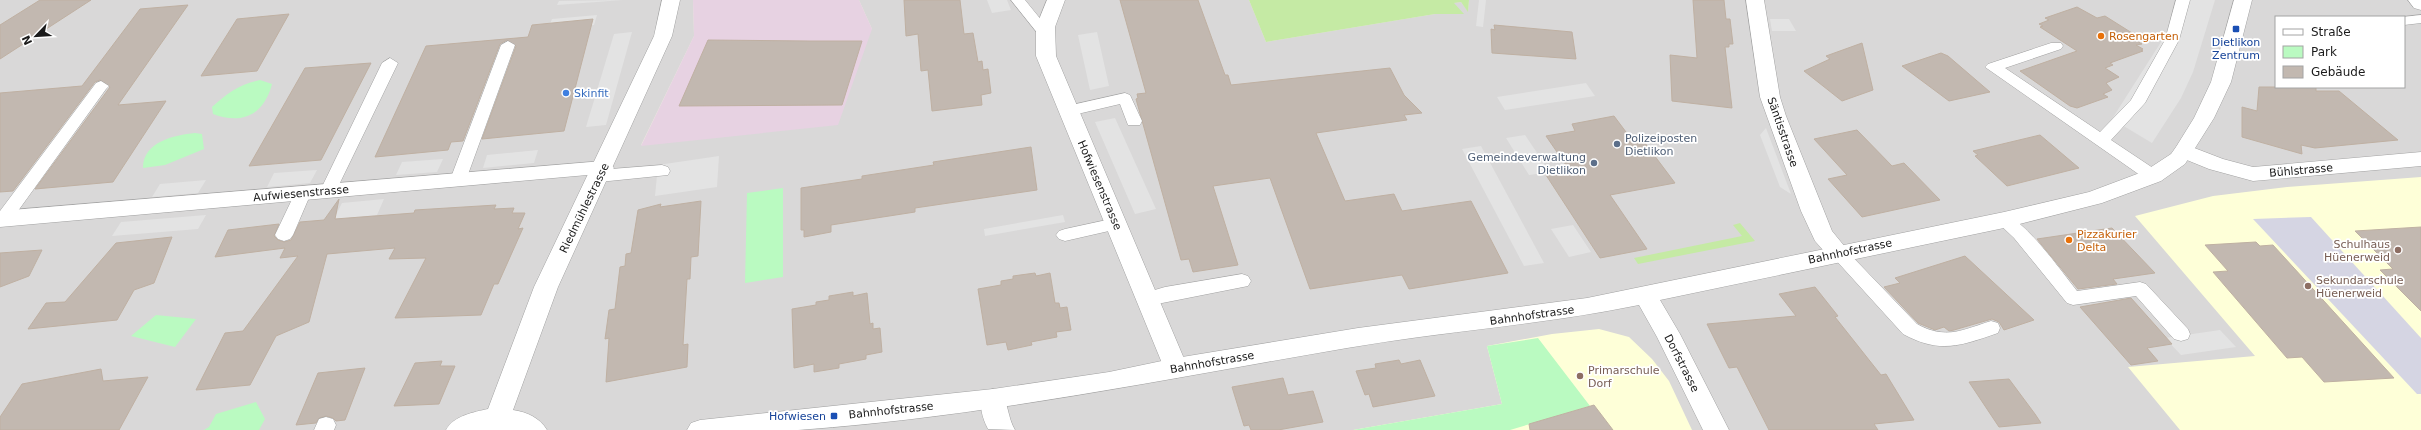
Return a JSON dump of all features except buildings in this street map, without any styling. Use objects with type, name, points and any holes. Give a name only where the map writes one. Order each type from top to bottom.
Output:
[{"type":"street","name":"Riedmühlestrasse","points":[[498,418],[540,301],[658,49],[671,0]]},
{"type":"street","name":"Hofwiesenstrasse","points":[[1056,0],[1046,21],[1044,32],[1046,56],[1176,368]]},
{"type":"street","name":"Säntisstrasse","points":[[1755,0],[1770,97],[1776,116],[1812,211],[1823,235],[1839,253]]},
{"type":"street","name":"Bahnhofstrasse","points":[[700,430],[993,399],[1109,382],[1176,368],[1358,337],[1587,308],[1646,297],[1839,253],[2004,220],[2094,198],[2153,176],[2178,159],[2204,118],[2221,82],[2243,0]]},
{"type":"street","points":[[2417,0],[2421,4]]},
{"type":"street","name":"Bühlstrasse","points":[[2184,151],[2216,164],[2253,174],[2421,159]]},
{"type":"street","name":"Aufwiesenstrasse","points":[[2,218],[458,180],[601,172]]},
{"type":"street","name":"Dorfstrasse","points":[[1646,297],[1668,334],[1716,430]]},
{"type":"street","points":[[993,399],[997,422],[1002,430]]},
{"type":"street","points":[[459,430],[480,421],[498,418],[513,419],[526,424],[534,430]]},
{"type":"lane","points":[[2101,140],[2137,103],[2172,40],[2183,0]]},
{"type":"lane","points":[[1022,3],[1044,32]]},
{"type":"lane","points":[[2405,21],[2421,19]]},
{"type":"lane","points":[[458,180],[508,45]]},
{"type":"lane","points":[[2056,46],[1993,67],[2153,176]]},
{"type":"lane","points":[[328,191],[390,63]]},
{"type":"lane","points":[[2,218],[101,86]]},
{"type":"lane","points":[[1069,111],[1125,98],[1134,121]]},
{"type":"lane","points":[[601,172],[662,171]]},
{"type":"lane","points":[[284,235],[303,193]]},
{"type":"lane","points":[[2004,220],[2073,298],[2140,289],[2181,334]]},
{"type":"lane","points":[[1065,235],[1116,224]]},
{"type":"lane","points":[[1839,253],[1910,329],[1924,337],[1938,341],[1953,341],[1991,328]]},
{"type":"lane","points":[[1147,299],[1165,294],[1242,281]]},
{"type":"shaded area","points":[[0,0],[693,0],[694,36],[641,145],[872,29],[859,0],[1249,0],[1266,42],[1435,14],[1463,14],[1453,3],[1461,2],[1468,11],[1469,0],[2421,0],[2421,430],[0,430]]},
{"type":"shaded area","points":[[623,0],[557,5],[559,1]]},
{"type":"shaded area","points":[[693,0],[859,0],[872,29],[838,125],[641,146],[694,36]]},
{"type":"shaded area","points":[[987,0],[1007,0],[1011,10],[992,13]]},
{"type":"shaded area","points":[[1479,0],[1486,0],[1483,27],[1476,26]]},
{"type":"shaded area","points":[[2179,0],[2215,0],[2193,72],[2181,98],[2152,143],[2112,119],[2175,20]]},
{"type":"shaded area","points":[[597,15],[594,25],[548,29],[552,19]]},
{"type":"shaded area","points":[[1770,19],[1789,19],[1796,31],[1772,31]]},
{"type":"shaded area","points":[[632,32],[606,125],[586,127],[614,34]]},
{"type":"shaded area","points":[[1097,32],[1109,86],[1090,90],[1078,35]]},
{"type":"shaded area","points":[[1586,83],[1595,96],[1505,110],[1497,97]]},
{"type":"shaded area","points":[[1115,118],[1156,209],[1135,214],[1095,122]]},
{"type":"shaded area","points":[[1766,128],[1791,194],[1780,187],[1760,135]]},
{"type":"shaded area","points":[[1525,135],[1550,172],[1529,175],[1506,138]]},
{"type":"shaded area","points":[[1481,146],[1544,263],[1524,266],[1462,149]]},
{"type":"shaded area","points":[[538,150],[534,163],[483,168],[487,155]]},
{"type":"shaded area","points":[[719,156],[717,187],[655,196],[658,165]]},
{"type":"shaded area","points":[[443,159],[437,172],[396,175],[402,162]]},
{"type":"shaded area","points":[[317,170],[310,183],[267,187],[274,173]]},
{"type":"shaded area","name":"Sekundarschule Hüenerweid","points":[[2421,177],[2421,430],[2180,430],[2128,367],[2255,356],[2135,216],[2213,196],[2287,187]]},
{"type":"shaded area","points":[[206,180],[198,193],[152,197],[160,184]]},
{"type":"shaded area","points":[[384,199],[377,215],[334,219],[342,203]]},
{"type":"shaded area","points":[[206,215],[198,229],[112,236],[121,222]]},
{"type":"shaded area","points":[[1063,215],[1065,222],[985,236],[984,229]]},
{"type":"shaded area","points":[[2311,217],[2421,338],[2421,394],[2417,394],[2253,219]]},
{"type":"shaded area","points":[[1573,225],[1591,252],[1569,257],[1551,229]]},
{"type":"shaded area","name":"Primarschule Dorf","points":[[1599,329],[1629,337],[1652,359],[1669,381],[1692,430],[1353,430],[1502,404],[1487,346],[1552,334]]},
{"type":"shaded area","points":[[2220,330],[2236,347],[2181,355],[2165,338]]},
{"type":"green space","points":[[1249,0],[1469,0],[1468,12],[1461,2],[1454,3],[1464,14],[1435,14],[1266,42]]},
{"type":"green space","points":[[260,80],[272,84],[268,95],[257,110],[242,118],[224,117],[213,114],[212,107],[223,97],[246,84]]},
{"type":"green space","points":[[195,133],[202,134],[204,149],[165,165],[143,168],[144,159],[154,146],[169,138]]},
{"type":"green space","points":[[783,188],[783,277],[745,283],[747,193]]},
{"type":"green space","points":[[1740,223],[1755,241],[1638,264],[1634,258],[1742,236],[1733,225]]},
{"type":"green space","points":[[156,315],[196,319],[175,347],[131,336]]},
{"type":"green space","points":[[1538,338],[1590,406],[1510,430],[1353,430],[1502,404],[1487,346]]},
{"type":"green space","points":[[256,402],[265,419],[259,430],[204,430],[209,427],[216,414]]},
{"type":"place","name":"Dietlikon Zentrum","points":[[2236,29]]},
{"type":"place","name":"Rosengarten","points":[[2101,36]]},
{"type":"place","name":"Skinfit","points":[[566,93]]},
{"type":"place","name":"Polizeiposten Dietlikon","points":[[1617,144]]},
{"type":"place","name":"Gemeindeverwaltung Dietlikon","points":[[1594,163]]},
{"type":"place","name":"Pizzakurier Delta","points":[[2069,240]]},
{"type":"place","name":"Schulhaus Hüenerweid","points":[[2398,250]]},
{"type":"place","name":"Sekundarschule Hüenerweid","points":[[2308,286]]},
{"type":"place","name":"Primarschule Dorf","points":[[1580,376]]},
{"type":"place","name":"Hofwiesen","points":[[834,416]]}]
